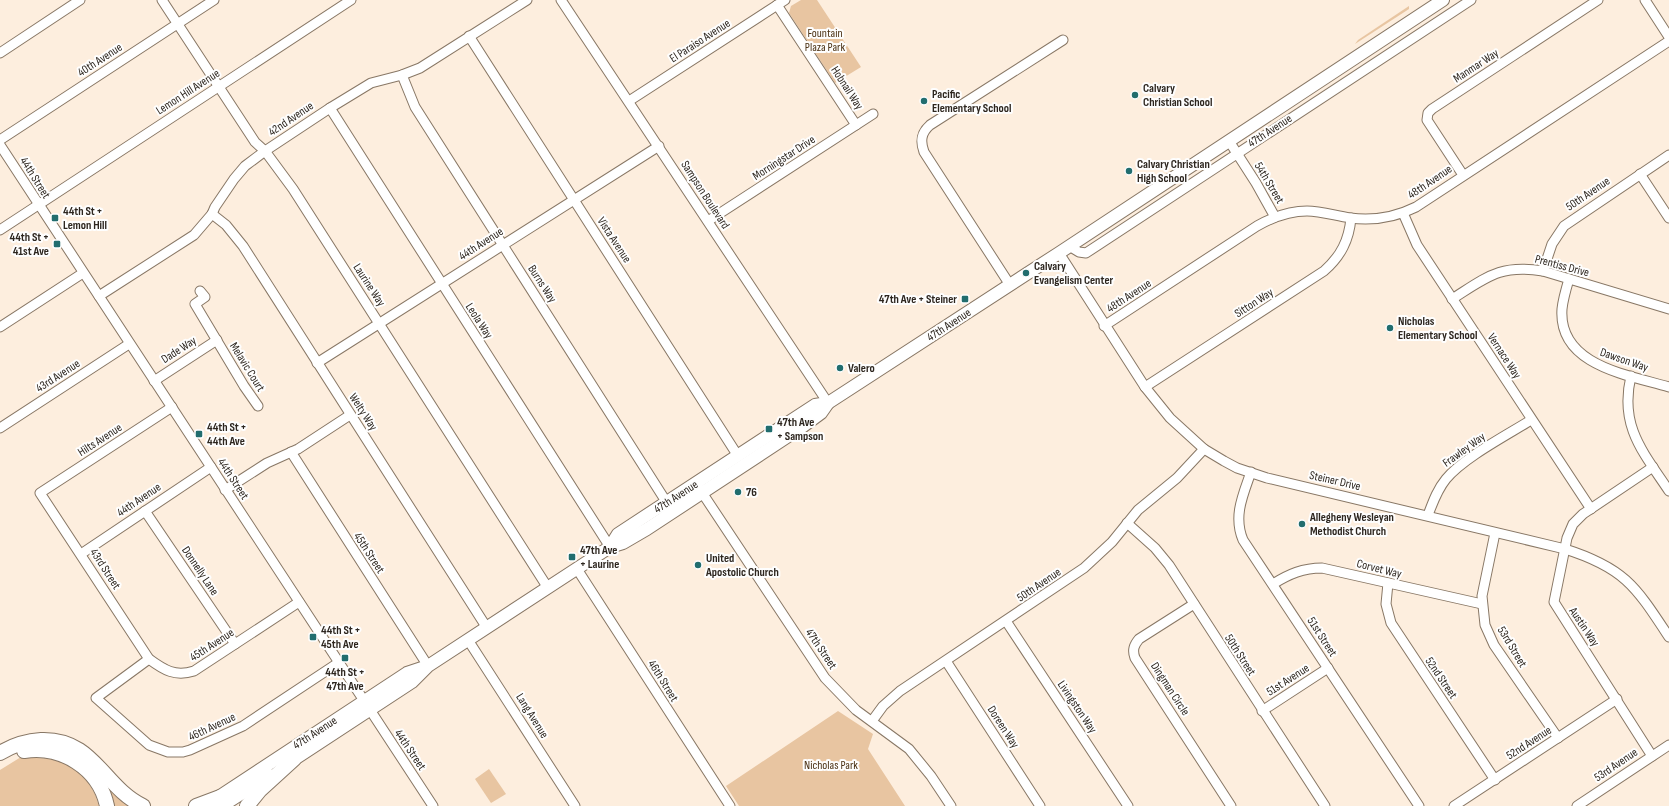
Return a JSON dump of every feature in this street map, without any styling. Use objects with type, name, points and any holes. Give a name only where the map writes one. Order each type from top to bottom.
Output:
[{"type":"highway","points":[[0,753],[10,747],[30,740],[51,740],[72,745],[98,766],[126,794],[143,806]]},
{"type":"highway","points":[[0,762],[12,755],[31,750],[48,750],[64,755],[82,766],[91,774],[98,784],[107,806]]},
{"type":"highway","points":[[247,806],[260,790],[294,759]]},
{"type":"highway","points":[[196,806],[221,801]]},
{"type":"main road","name":"47th Avenue","points":[[610,547],[618,534],[667,503],[699,488],[821,413],[828,403],[1443,0]]},
{"type":"main road","name":"47th Avenue","points":[[205,806],[221,801],[294,759],[366,706],[407,673],[428,666],[610,547],[623,543],[699,488],[738,456],[815,405],[828,403]]},
{"type":"main road","name":"47th Avenue","points":[[221,801],[366,706]]},
{"type":"street","points":[[0,52],[80,0]]},
{"type":"street","name":"Laurine Way","points":[[162,0],[255,142],[265,151],[293,189],[548,588]]},
{"type":"street","name":"40th Avenue","points":[[0,140],[214,0]]},
{"type":"street","name":"Lemon Hill Avenue","points":[[0,230],[351,0]]},
{"type":"street","name":"42nd Avenue","points":[[99,296],[187,240],[212,214],[234,178],[245,166],[265,151],[371,83],[402,75],[431,62],[469,36],[527,0]]},
{"type":"street","name":"Sampson Boulevard","points":[[561,0],[828,403]]},
{"type":"street","name":"47th Avenue","points":[[1069,246],[1079,252],[1086,253],[1470,0]]},
{"type":"street","name":"Manmar Way","points":[[1463,175],[1427,120],[1428,113],[1598,0]]},
{"type":"street","points":[[1645,0],[1669,37]]},
{"type":"street","name":"El Paraiso Avenue","points":[[629,101],[781,2]]},
{"type":"street","name":"Hobnail Way","points":[[781,2],[856,125]]},
{"type":"street","name":"Vista Avenue","points":[[469,36],[738,456]]},
{"type":"street","points":[[1010,285],[924,152],[922,136],[930,125],[1063,40]]},
{"type":"street","name":"48th Avenue","points":[[1104,326],[1257,226],[1275,217],[1306,211],[1351,218],[1378,219],[1403,213],[1422,204],[1463,175],[1669,41]]},
{"type":"street","name":"Burns Way","points":[[402,75],[415,108],[667,503]]},
{"type":"street","name":"Leola Way","points":[[330,108],[610,547]]},
{"type":"street","name":"Morningstar Drive","points":[[708,221],[873,114]]},
{"type":"street","name":"54th Street","points":[[1229,141],[1275,217]]},
{"type":"street","name":"44th Street","points":[[0,145],[366,706],[433,806]]},
{"type":"street","name":"44th Avenue","points":[[317,363],[659,146]]},
{"type":"street","name":"50th Avenue","points":[[1543,271],[1552,244],[1564,226],[1669,155]]},
{"type":"street","points":[[1640,174],[1669,218]]},
{"type":"street","name":"Vernace Way","points":[[1403,213],[1417,245],[1531,420],[1591,508]]},
{"type":"street","name":"Welty Way","points":[[212,214],[226,225],[243,246],[487,628]]},
{"type":"street","name":"Sitton Way","points":[[1145,387],[1324,271],[1336,260],[1344,247],[1349,236],[1351,218]]},
{"type":"street","name":"Steiner Drive","points":[[1058,253],[1145,387],[1170,418],[1204,449],[1237,468],[1274,479],[1565,549],[1594,559],[1617,572],[1637,591],[1669,638]]},
{"type":"street","name":"Prentiss Drive","points":[[1452,299],[1499,271],[1524,268],[1543,271],[1669,309]]},
{"type":"street","points":[[0,327],[83,273]]},
{"type":"street","name":"Dawson Way","points":[[1569,280],[1562,311],[1564,326],[1569,340],[1579,352],[1596,364],[1669,387]]},
{"type":"street","name":"Melavic Court","points":[[200,291],[204,297],[195,304],[244,386],[258,406]]},
{"type":"street","name":"Dade Way","points":[[154,381],[217,340]]},
{"type":"street","name":"43rd Avenue","points":[[0,428],[129,344]]},
{"type":"street","points":[[1631,376],[1627,396],[1630,423],[1634,436],[1669,491]]},
{"type":"street","name":"Hilts Avenue","points":[[40,493],[172,407]]},
{"type":"street","points":[[225,490],[267,463],[291,452],[350,415]]},
{"type":"street","name":"Frawley Way","points":[[1428,515],[1438,490],[1452,473],[1463,463],[1531,420]]},
{"type":"street","name":"50th Avenue","points":[[872,721],[891,697],[1084,568],[1108,547],[1148,501],[1181,474],[1204,449]]},
{"type":"street","name":"45th Street","points":[[291,452],[428,666]]},
{"type":"street","name":"44th Avenue","points":[[81,554],[211,467]]},
{"type":"street","name":"Austin Way","points":[[1652,756],[1554,602],[1569,530],[1578,519],[1591,508],[1653,467]]},
{"type":"street","name":"51st Street","points":[[1251,472],[1240,505],[1239,526],[1247,546],[1418,806]]},
{"type":"street","name":"47th Street","points":[[699,488],[825,678],[844,700],[909,749],[931,776],[951,806]]},
{"type":"street","name":"43rd Street","points":[[40,493],[149,659]]},
{"type":"street","points":[[623,543],[633,531],[665,510],[667,503]]},
{"type":"street","name":"Donnelly Lane","points":[[145,511],[235,644]]},
{"type":"street","name":"50th Street","points":[[1127,524],[1155,548],[1169,565],[1262,711],[1325,806]]},
{"type":"street","name":"53rd Street","points":[[1495,533],[1482,604],[1486,625],[1494,645],[1558,738]]},
{"type":"street","name":"Corvet Way","points":[[1273,584],[1294,572],[1308,568],[1322,568],[1482,604]]},
{"type":"street","name":"46th Street","points":[[577,569],[730,806]]},
{"type":"street","name":"52nd Street","points":[[1388,584],[1386,597],[1387,611],[1395,630],[1495,780]]},
{"type":"street","name":"45th Avenue","points":[[149,659],[167,671],[187,673],[194,671],[299,602]]},
{"type":"street","name":"Dingman Circle","points":[[1194,604],[1140,639],[1136,643],[1133,652],[1135,658],[1231,806]]},
{"type":"street","name":"Livingston Way","points":[[1006,621],[1128,806]]},
{"type":"street","name":"Lang Avenue","points":[[468,640],[575,806]]},
{"type":"street","name":"46th Avenue","points":[[149,659],[96,698],[148,745],[161,750],[183,752],[243,726],[338,663]]},
{"type":"street","name":"Doreen Way","points":[[946,661],[1040,806]]},
{"type":"street","name":"51st Avenue","points":[[1262,711],[1328,668]]},
{"type":"street","name":"52nd Avenue","points":[[1454,806],[1617,699]]},
{"type":"street","name":"53rd Avenue","points":[[1577,806],[1669,745]]},
{"type":"green space","name":"Fountain Plaza Park","points":[[801,0],[817,0],[861,67],[835,83],[789,13],[791,6]]},
{"type":"green space","points":[[1409,6],[1409,9],[1355,44],[1358,40]]},
{"type":"green space","name":"Nicholas Park","points":[[838,711],[873,734],[868,749],[905,806],[739,806],[726,786]]},
{"type":"green space","points":[[33,755],[36,758],[60,759],[78,771],[87,780],[95,794],[99,806],[0,806],[0,770],[21,757]]},
{"type":"green space","points":[[489,769],[506,794],[491,803],[475,779]]},
{"type":"green space","points":[[109,787],[129,806],[110,806],[104,790]]},
{"type":"place","name":"Calvary Christian School","points":[[1135,95]]},
{"type":"place","name":"Pacific Elementary School","points":[[924,101]]},
{"type":"place","name":"Calvary Christian High School","points":[[1129,171]]},
{"type":"place","name":"44th St + Lemon Hill","points":[[55,218]]},
{"type":"place","name":"44th St + 41st Ave","points":[[57,244]]},
{"type":"place","name":"Calvary Evangelism Center","points":[[1026,273]]},
{"type":"place","name":"47th Ave + Steiner","points":[[965,299]]},
{"type":"place","name":"Nicholas Elementary School","points":[[1390,328]]},
{"type":"place","name":"Valero","points":[[840,368]]},
{"type":"place","name":"47th Ave + Sampson","points":[[769,429]]},
{"type":"place","name":"44th St + 44th Ave","points":[[199,434]]},
{"type":"place","name":"76","points":[[738,492]]},
{"type":"place","name":"Allegheny Wesleyan Methodist Church","points":[[1302,524]]},
{"type":"place","name":"47th Ave + Laurine","points":[[572,557]]},
{"type":"place","name":"United Apostolic Church","points":[[698,565]]},
{"type":"place","name":"44th St + 45th Ave","points":[[313,637]]},
{"type":"place","name":"44th St + 47th Ave","points":[[345,658]]}]
